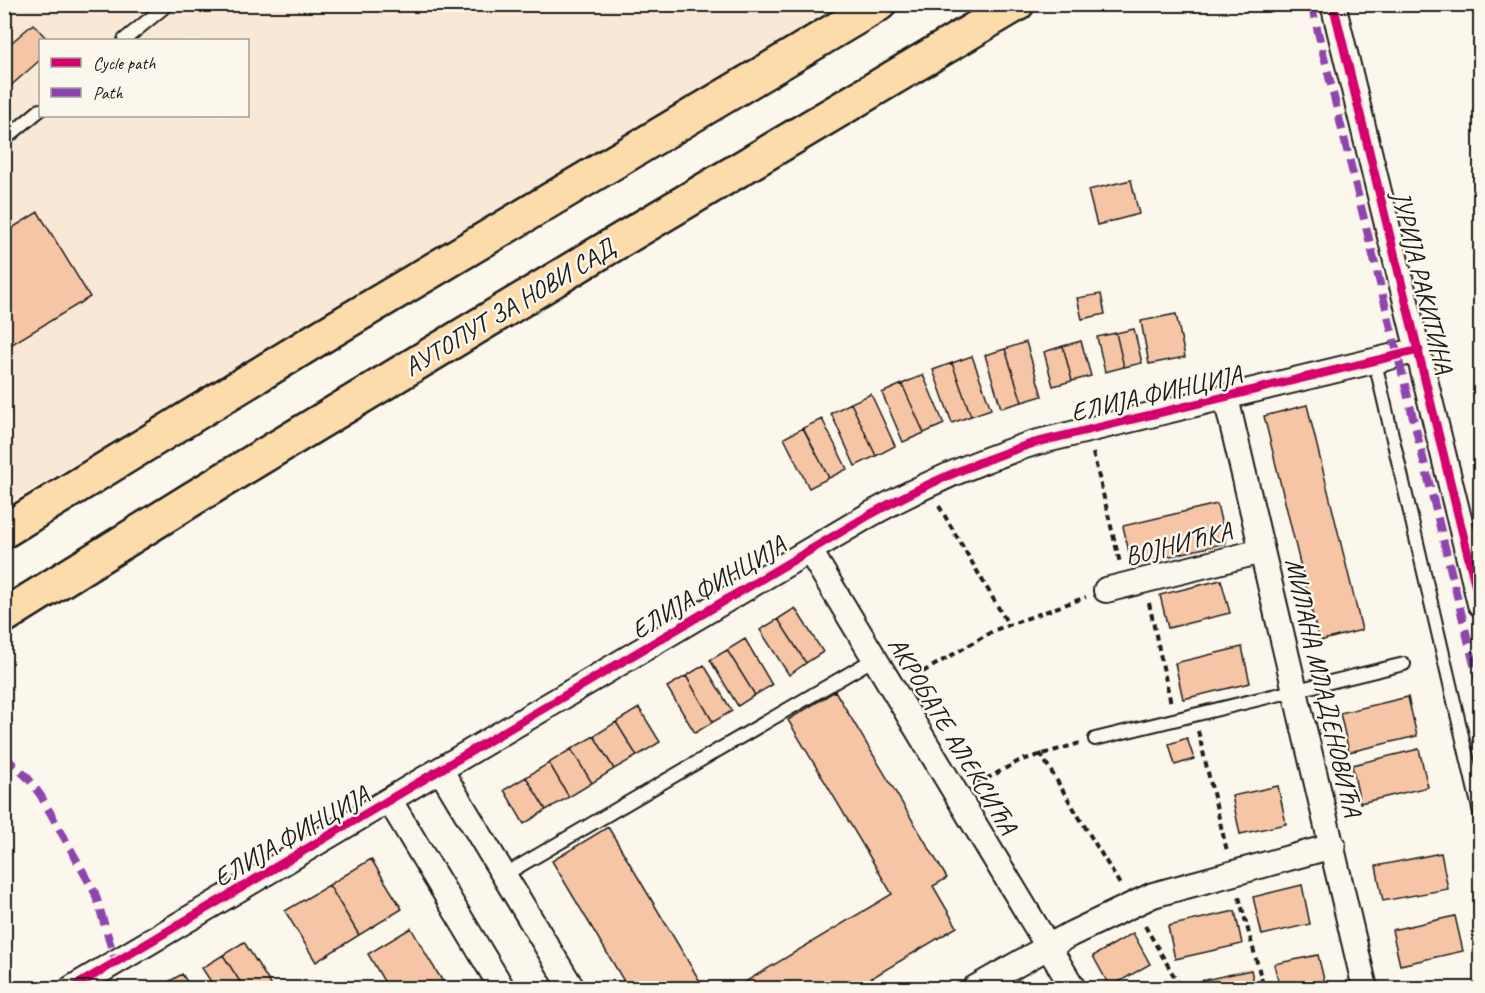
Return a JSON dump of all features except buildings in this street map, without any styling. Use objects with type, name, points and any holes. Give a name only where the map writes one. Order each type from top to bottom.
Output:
[{"type":"main road","points":[[4,531],[319,338],[879,4]]},
{"type":"main road","name":"АУТОПУТ ЗА НОВИ САД","points":[[4,616],[498,314],[1017,4]]},
{"type":"street","name":"ЈУРИЈА РАКИТИНА","points":[[1333,4],[1480,604]]},
{"type":"street","name":"ЕЛИЈА ФИНЦИЈА","points":[[72,988],[926,484],[977,461],[1088,429],[1226,398],[1419,350]]},
{"type":"street","name":"МИЛАНА МЛАДЕНОВИЋА","points":[[1226,398],[1365,988]]},
{"type":"street","name":"АКРОБАТЕ АЛЕКСИЋА","points":[[810,551],[1046,947],[1073,988]]},
{"type":"street","name":"ВОЈНИЋКА","points":[[1125,585],[1262,551]]},
{"type":"street","points":[[441,771],[572,988]]},
{"type":"street","points":[[390,801],[502,988]]},
{"type":"street","points":[[975,988],[1046,947],[1132,905],[1176,888],[1333,846]]},
{"type":"lane","points":[[125,39],[168,4]]},
{"type":"lane","points":[[4,140],[39,111]]},
{"type":"lane","points":[[1375,362],[1480,813]]},
{"type":"lane","points":[[504,875],[874,659]]},
{"type":"lane","points":[[1095,739],[1404,664]]},
{"type":"path","points":[[1088,429],[1125,585],[1175,720]]},
{"type":"path","points":[[926,484],[1008,624]]},
{"type":"path","points":[[893,690],[972,641],[1008,624],[1125,585]]},
{"type":"path","points":[[957,797],[998,771],[1040,753],[1095,739]]},
{"type":"path","points":[[1040,753],[1180,988]]},
{"type":"shaded area","points":[[5,5],[839,5],[5,506]]},
{"type":"marked path","points":[[1311,4],[1480,689]]},
{"type":"marked path","points":[[4,756],[28,778],[41,796],[95,893],[116,963]]},
{"type":"cycle path","points":[[1333,4],[1480,604]]},
{"type":"cycle path","points":[[72,988],[871,514],[931,483],[1034,443],[1419,350]]}]
